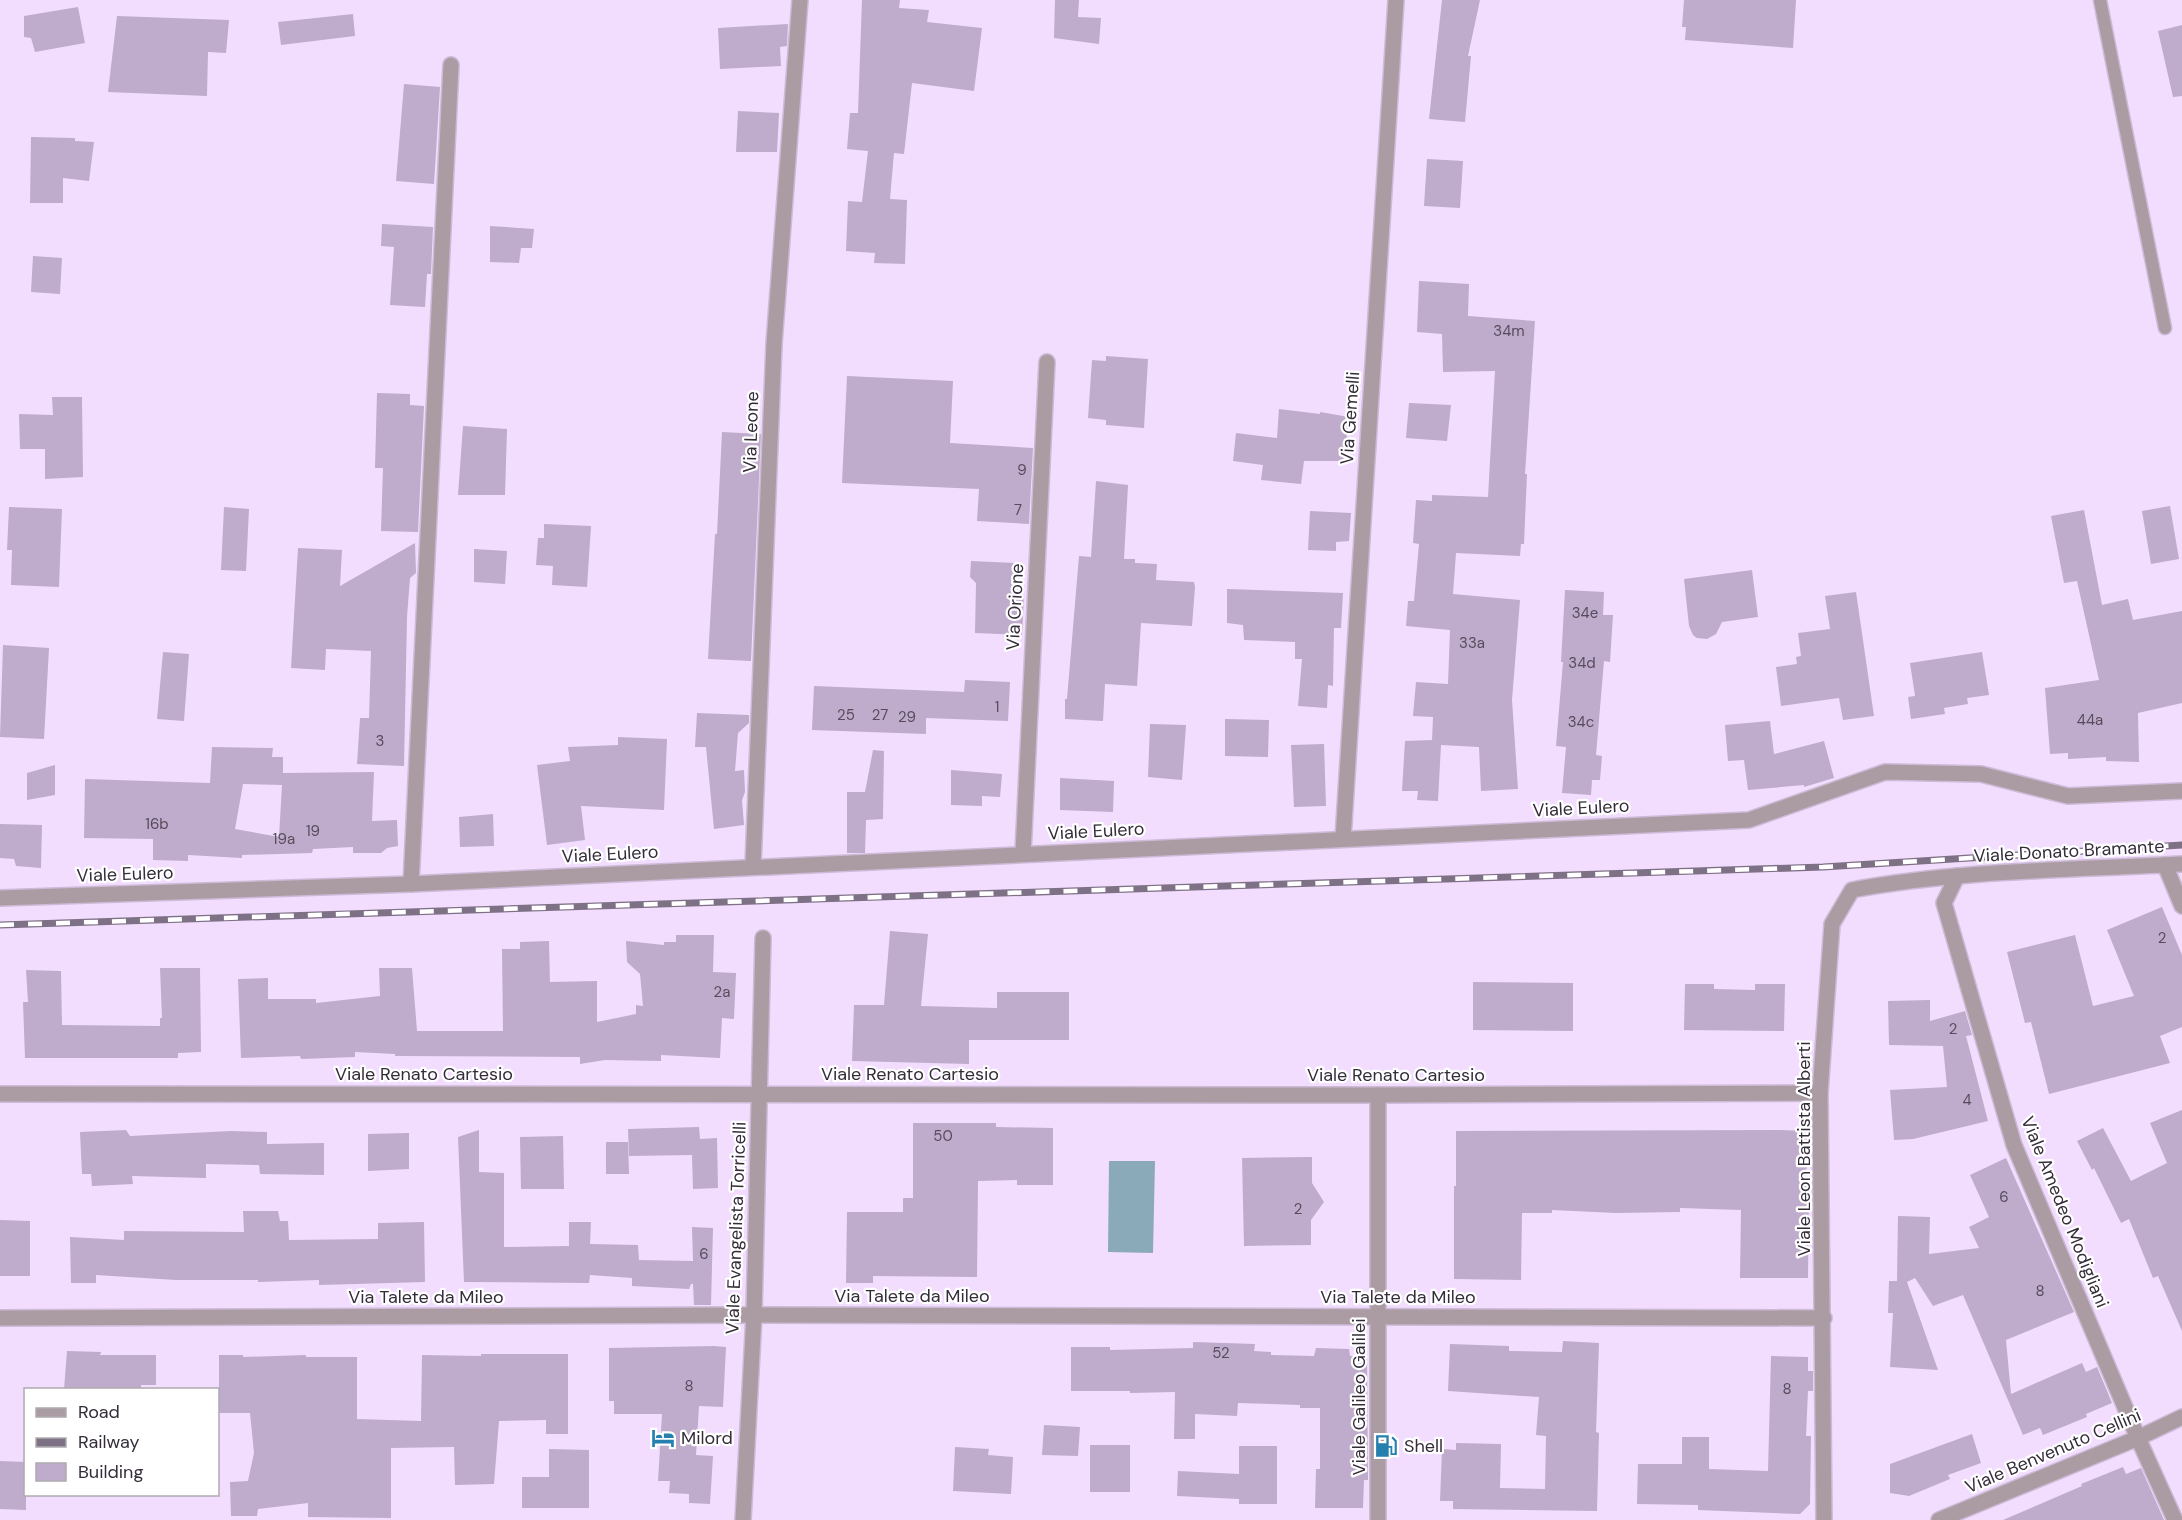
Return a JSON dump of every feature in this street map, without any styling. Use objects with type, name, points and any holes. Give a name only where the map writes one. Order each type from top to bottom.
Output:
[{"type":"street","name":"Via Leone","points":[[753,866],[774,344],[800,0]]},
{"type":"street","name":"Via Gemelli","points":[[1343,838],[1396,0]]},
{"type":"street","points":[[411,884],[451,65]]},
{"type":"street","name":"Via Orione","points":[[1023,854],[1047,362]]},
{"type":"street","name":"Viale Eulero","points":[[0,898],[411,884],[1749,820],[1885,771],[1981,774],[2068,796],[2182,791]]},
{"type":"street","name":"Viale Donato Bramante","points":[[1957,876],[2182,864]]},
{"type":"street","points":[[2164,865],[2182,906]]},
{"type":"street","name":"Viale Leon Battista Alberti","points":[[1824,1520],[1824,1318],[1820,1093],[1832,924],[1852,890],[1905,880],[1957,876]]},
{"type":"street","name":"Viale Amedeo Modigliani","points":[[1957,876],[1944,903],[2014,1145],[2175,1520]]},
{"type":"street","name":"Viale Evangelista Torricelli","points":[[743,1520],[754,1315],[763,938]]},
{"type":"street","name":"Viale Renato Cartesio","points":[[0,1094],[1820,1093]]},
{"type":"street","name":"Viale Galileo Galilei","points":[[1378,1095],[1378,1520]]},
{"type":"street","name":"Via Talete da Mileo","points":[[0,1318],[754,1315],[1824,1318]]},
{"type":"street","name":"Viale Benvenuto Cellini","points":[[1939,1520],[2138,1438],[2182,1417]]},
{"type":"lane","points":[[2100,0],[2165,328]]},
{"type":"water","points":[[1109,1161],[1155,1161],[1153,1253],[1108,1252]]},
{"type":"building","points":[[862,0],[900,0],[899,8],[929,10],[927,22],[982,28],[974,91],[912,83],[904,154],[894,153],[890,199],[907,200],[905,264],[874,263],[875,253],[846,251],[848,201],[862,202],[868,151],[847,149],[850,113],[858,113]]},
{"type":"building","points":[[1055,0],[1079,0],[1078,17],[1101,18],[1099,44],[1054,38]]},
{"type":"building","points":[[1442,0],[1480,0],[1468,56],[1471,56],[1465,122],[1429,119]]},
{"type":"building","points":[[1684,0],[1796,0],[1793,48],[1685,40],[1686,27],[1682,27]]},
{"type":"building","points":[[78,7],[85,43],[35,52],[31,38],[24,37],[24,16]]},
{"type":"building","points":[[353,14],[355,36],[281,45],[278,22]]},
{"type":"building","points":[[117,16],[229,20],[226,53],[208,52],[207,96],[108,92]]},
{"type":"building","points":[[788,24],[787,46],[780,47],[781,66],[720,69],[718,28]]},
{"type":"building","points":[[2182,25],[2182,96],[2173,97],[2158,31]]},
{"type":"building","points":[[404,84],[440,87],[434,184],[396,181]]},
{"type":"building","points":[[738,111],[779,113],[777,152],[736,152]]},
{"type":"building","points":[[31,137],[75,138],[75,141],[94,142],[89,181],[63,178],[63,203],[30,203]]},
{"type":"building","points":[[1427,159],[1463,161],[1460,208],[1424,206]]},
{"type":"building","points":[[382,224],[433,227],[431,274],[427,274],[425,307],[390,305],[394,247],[381,246]]},
{"type":"building","points":[[490,226],[534,229],[532,248],[521,248],[519,263],[490,262]]},
{"type":"building","points":[[33,256],[62,258],[60,294],[31,292]]},
{"type":"building","points":[[1419,281],[1469,284],[1468,316],[1535,321],[1525,474],[1527,474],[1524,544],[1521,544],[1520,556],[1456,553],[1453,594],[1520,600],[1512,700],[1518,789],[1481,791],[1479,747],[1441,745],[1438,801],[1417,800],[1418,791],[1402,791],[1405,741],[1432,740],[1433,717],[1413,716],[1416,682],[1448,684],[1450,630],[1406,626],[1408,601],[1414,601],[1419,544],[1413,543],[1416,500],[1432,501],[1432,495],[1488,497],[1495,371],[1443,372],[1442,334],[1417,332]]},
{"type":"building","points":[[1106,356],[1148,359],[1144,428],[1106,425],[1106,420],[1088,418],[1092,360],[1106,361]]},
{"type":"building","points":[[847,376],[953,381],[950,443],[1033,448],[1029,524],[977,521],[979,489],[842,483]]},
{"type":"building","points":[[377,393],[410,394],[410,405],[424,406],[418,532],[381,531],[383,468],[375,468]]},
{"type":"building","points":[[52,397],[82,397],[83,477],[45,479],[45,449],[20,449],[19,414],[53,415]]},
{"type":"building","points":[[1409,403],[1451,405],[1447,441],[1406,438]]},
{"type":"building","points":[[1279,409],[1349,417],[1344,461],[1304,461],[1301,484],[1261,480],[1263,465],[1233,461],[1236,433],[1277,438]]},
{"type":"building","points":[[463,426],[507,429],[505,495],[458,495]]},
{"type":"building","points":[[722,432],[761,434],[751,661],[708,659]]},
{"type":"building","points":[[1096,481],[1128,485],[1124,559],[1135,559],[1135,563],[1157,564],[1156,580],[1194,582],[1195,587],[1192,626],[1141,623],[1137,686],[1105,684],[1103,721],[1065,719],[1079,556],[1091,557]]},
{"type":"building","points":[[2170,506],[2179,559],[2151,564],[2142,511]]},
{"type":"building","points":[[9,507],[62,509],[59,587],[11,585],[12,550],[7,550]]},
{"type":"building","points":[[224,507],[249,509],[246,571],[221,570]]},
{"type":"building","points":[[2084,510],[2102,605],[2128,599],[2133,620],[2182,611],[2182,703],[2138,713],[2139,762],[2106,761],[2106,757],[2068,759],[2068,753],[2050,754],[2045,688],[2099,680],[2077,581],[2064,583],[2051,516]]},
{"type":"building","points":[[1310,511],[1351,513],[1349,541],[1336,542],[1336,551],[1308,550]]},
{"type":"building","points":[[544,524],[591,526],[587,587],[552,585],[553,566],[536,565],[538,538],[544,538]]},
{"type":"building","points":[[415,543],[416,573],[410,578],[407,617],[404,766],[357,764],[360,718],[369,718],[371,651],[326,649],[325,670],[291,668],[298,548],[342,550],[340,586]]},
{"type":"building","points":[[474,549],[507,551],[505,584],[474,582]]},
{"type":"building","points":[[971,561],[1015,563],[1013,595],[1024,595],[1022,635],[975,633],[976,583],[970,577]]},
{"type":"building","points":[[1752,570],[1758,617],[1722,622],[1716,634],[1707,639],[1693,635],[1689,626],[1684,579]]},
{"type":"building","points":[[1227,589],[1343,593],[1341,628],[1334,628],[1333,686],[1328,685],[1327,708],[1298,706],[1302,659],[1295,659],[1295,642],[1244,640],[1243,625],[1227,623]]},
{"type":"building","points":[[1565,590],[1604,592],[1603,615],[1613,615],[1610,662],[1604,661],[1596,755],[1602,756],[1600,780],[1592,780],[1591,795],[1562,793],[1566,747],[1556,746],[1563,662],[1561,662]]},
{"type":"building","points":[[1856,592],[1874,716],[1843,720],[1839,698],[1781,706],[1776,667],[1797,664],[1796,657],[1801,656],[1798,633],[1830,629],[1825,596]]},
{"type":"building","points":[[3,645],[49,648],[44,739],[0,737]]},
{"type":"building","points":[[163,652],[189,654],[184,721],[157,719]]},
{"type":"building","points":[[1982,652],[1989,695],[1967,698],[1968,704],[1944,708],[1945,714],[1911,719],[1908,697],[1915,696],[1910,663]]},
{"type":"building","points":[[965,680],[1010,682],[1008,721],[926,718],[926,734],[812,730],[814,686],[964,692]]},
{"type":"building","points":[[697,713],[749,715],[749,723],[738,733],[735,771],[744,770],[745,792],[742,800],[744,825],[714,829],[706,747],[695,747]]},
{"type":"building","points":[[1225,719],[1269,720],[1268,757],[1225,756]]},
{"type":"building","points":[[1770,721],[1774,754],[1824,741],[1834,778],[1804,787],[1804,785],[1748,790],[1744,760],[1728,761],[1725,725]]},
{"type":"building","points":[[1150,724],[1186,725],[1182,780],[1148,777]]},
{"type":"building","points":[[618,737],[667,739],[664,810],[581,806],[585,840],[547,845],[537,765],[570,761],[568,747],[618,745]]},
{"type":"building","points":[[1324,744],[1326,806],[1294,807],[1291,745]]},
{"type":"building","points":[[212,747],[273,748],[272,757],[283,757],[283,773],[374,772],[372,821],[397,820],[398,846],[387,848],[381,853],[353,853],[353,847],[313,849],[312,853],[242,855],[242,858],[188,855],[188,861],[153,860],[153,839],[84,838],[85,779],[210,783]],"holes":[[[243,784],[282,785],[279,837],[235,829]]]},
{"type":"building","points":[[873,750],[884,751],[883,819],[866,820],[865,853],[847,853],[847,792],[865,792]]},
{"type":"building","points":[[55,765],[55,795],[27,800],[27,773]]},
{"type":"building","points":[[951,770],[1002,774],[1000,797],[982,796],[982,806],[951,805]]},
{"type":"building","points":[[1060,778],[1114,781],[1113,812],[1060,810]]},
{"type":"building","points":[[493,814],[494,846],[460,847],[459,817]]},
{"type":"building","points":[[0,824],[42,825],[41,868],[16,866],[14,859],[0,858]]},
{"type":"building","points":[[2162,907],[2182,955],[2182,1027],[2160,1036],[2170,1063],[2049,1094],[2031,1022],[2025,1023],[2007,952],[2075,935],[2093,1006],[2134,996],[2107,930]]},
{"type":"building","points":[[890,931],[928,934],[921,1006],[997,1008],[997,992],[1069,992],[1069,1040],[969,1040],[969,1064],[852,1061],[854,1005],[884,1005]]},
{"type":"building","points":[[676,935],[714,935],[713,972],[736,973],[734,1019],[722,1018],[720,1058],[661,1055],[661,1061],[605,1060],[580,1064],[580,1057],[395,1056],[395,1054],[355,1052],[355,1057],[241,1058],[238,979],[268,978],[268,999],[316,999],[316,1003],[380,996],[379,968],[412,968],[417,1031],[503,1031],[502,949],[520,949],[520,942],[549,941],[550,982],[597,981],[597,1022],[636,1014],[636,1005],[643,1006],[640,974],[627,962],[626,941],[664,945],[664,942],[676,942]]},
{"type":"building","points":[[160,968],[200,968],[201,1052],[178,1053],[178,1058],[25,1058],[23,1002],[28,1002],[26,970],[61,971],[62,1025],[160,1026],[160,1018],[162,1018]]},
{"type":"building","points":[[1473,982],[1573,983],[1573,1031],[1473,1030]]},
{"type":"building","points":[[1685,984],[1714,984],[1714,989],[1755,990],[1755,984],[1785,984],[1784,1031],[1684,1030]]},
{"type":"building","points":[[1930,1000],[1930,1021],[1965,1011],[1972,1035],[1966,1036],[1988,1121],[1913,1139],[1894,1140],[1890,1090],[1947,1087],[1943,1046],[1889,1045],[1888,1001]]},
{"type":"building","points":[[2182,1110],[2182,1331],[2158,1276],[2153,1278],[2129,1219],[2121,1223],[2094,1168],[2092,1170],[2077,1141],[2103,1128],[2131,1181],[2167,1163],[2150,1123]]},
{"type":"building","points":[[913,1123],[996,1123],[996,1127],[1053,1128],[1053,1185],[1017,1185],[1017,1180],[978,1181],[977,1277],[873,1276],[873,1283],[846,1283],[847,1212],[903,1212],[903,1198],[913,1198]]},
{"type":"building","points":[[699,1127],[700,1139],[717,1138],[718,1188],[693,1189],[692,1155],[629,1156],[628,1129]]},
{"type":"building","points":[[126,1130],[130,1136],[231,1131],[267,1132],[267,1144],[324,1143],[324,1175],[260,1174],[259,1165],[206,1164],[206,1178],[132,1176],[133,1184],[92,1186],[91,1174],[82,1174],[80,1132]]},
{"type":"building","points":[[479,1130],[479,1172],[504,1173],[504,1247],[569,1246],[569,1222],[591,1222],[590,1244],[638,1245],[639,1260],[693,1261],[692,1227],[713,1228],[711,1305],[694,1305],[693,1284],[689,1289],[632,1286],[632,1278],[590,1275],[589,1283],[464,1282],[458,1137]]},
{"type":"building","points":[[1456,1131],[1808,1131],[1806,1186],[1809,1186],[1808,1278],[1740,1278],[1741,1210],[1680,1208],[1680,1212],[1616,1213],[1552,1210],[1552,1213],[1522,1213],[1521,1280],[1454,1279]]},
{"type":"building","points":[[409,1133],[409,1169],[368,1171],[368,1134]]},
{"type":"building","points":[[563,1136],[564,1189],[521,1189],[520,1137]]},
{"type":"building","points":[[606,1142],[628,1142],[629,1174],[606,1174]]},
{"type":"building","points":[[1312,1157],[1312,1183],[1324,1202],[1311,1220],[1311,1245],[1244,1246],[1242,1158]]},
{"type":"building","points":[[2006,1158],[2074,1312],[2006,1340],[2011,1394],[2082,1363],[2086,1372],[2097,1367],[2112,1403],[2086,1414],[2087,1417],[2043,1435],[2040,1428],[2023,1435],[1963,1295],[1933,1306],[1915,1278],[1907,1282],[1938,1370],[1890,1367],[1893,1313],[1888,1313],[1889,1281],[1897,1281],[1898,1216],[1930,1217],[1929,1254],[1979,1248],[1969,1227],[1989,1217],[1970,1175]]},
{"type":"building","points":[[243,1211],[278,1211],[280,1221],[288,1221],[289,1240],[378,1239],[378,1223],[424,1222],[425,1282],[319,1285],[319,1280],[258,1282],[258,1280],[176,1280],[96,1275],[96,1283],[71,1283],[70,1237],[124,1240],[124,1231],[244,1232]]},
{"type":"building","points":[[0,1220],[30,1221],[30,1276],[0,1276]]},
{"type":"building","points":[[1563,1341],[1599,1343],[1596,1432],[1599,1433],[1597,1511],[1453,1509],[1453,1501],[1440,1501],[1442,1449],[1456,1450],[1456,1443],[1501,1444],[1500,1488],[1545,1489],[1546,1436],[1536,1435],[1539,1397],[1448,1391],[1450,1344],[1509,1346],[1509,1351],[1562,1352]]},
{"type":"building","points":[[1193,1342],[1255,1344],[1254,1351],[1271,1352],[1271,1355],[1314,1356],[1316,1348],[1349,1349],[1350,1356],[1367,1356],[1368,1480],[1364,1480],[1363,1508],[1315,1508],[1316,1469],[1320,1469],[1320,1408],[1238,1403],[1237,1416],[1195,1414],[1195,1439],[1174,1439],[1175,1392],[1071,1391],[1071,1347],[1110,1347],[1110,1350],[1193,1348]]},
{"type":"building","points":[[726,1347],[723,1407],[699,1406],[696,1455],[713,1456],[710,1504],[689,1503],[689,1494],[669,1493],[670,1481],[658,1481],[662,1414],[614,1414],[614,1401],[609,1401],[609,1348]]},
{"type":"building","points":[[67,1351],[101,1352],[100,1355],[156,1355],[156,1385],[141,1385],[141,1388],[64,1388]]},
{"type":"building","points":[[481,1354],[568,1354],[568,1434],[546,1434],[546,1420],[499,1421],[494,1484],[455,1485],[454,1447],[391,1448],[391,1518],[308,1517],[308,1503],[258,1509],[257,1516],[231,1516],[230,1482],[248,1481],[254,1453],[250,1413],[219,1413],[219,1355],[357,1357],[357,1419],[421,1421],[422,1355],[481,1356]]},
{"type":"building","points":[[1771,1356],[1808,1357],[1808,1371],[1813,1371],[1813,1391],[1808,1391],[1806,1436],[1811,1436],[1810,1504],[1800,1514],[1698,1510],[1698,1505],[1637,1504],[1638,1464],[1682,1464],[1682,1437],[1709,1437],[1709,1469],[1768,1471]]},
{"type":"building","points":[[1044,1425],[1080,1427],[1078,1456],[1042,1455]]},
{"type":"building","points":[[1972,1434],[1981,1463],[1948,1475],[1950,1479],[1909,1496],[1890,1493],[1890,1464]]},
{"type":"building","points":[[1090,1445],[1130,1445],[1130,1492],[1090,1492]]},
{"type":"building","points":[[1239,1446],[1277,1446],[1277,1504],[1239,1504],[1239,1499],[1177,1496],[1178,1471],[1239,1474]]},
{"type":"building","points":[[955,1447],[989,1449],[988,1455],[1013,1457],[1011,1494],[953,1491]]},
{"type":"building","points":[[549,1449],[589,1450],[589,1508],[522,1508],[522,1477],[549,1477]]},
{"type":"building","points":[[0,1461],[24,1462],[26,1510],[0,1509]]},
{"type":"building","points":[[2123,1467],[2126,1474],[2141,1468],[2164,1520],[2003,1520],[2082,1486],[2081,1484]]},
{"type":"railway","points":[[0,925],[1823,867],[2182,845]]},
{"type":"place","name":"Milord","points":[[663,1438]]},
{"type":"place","name":"Shell","points":[[1386,1446]]}]
